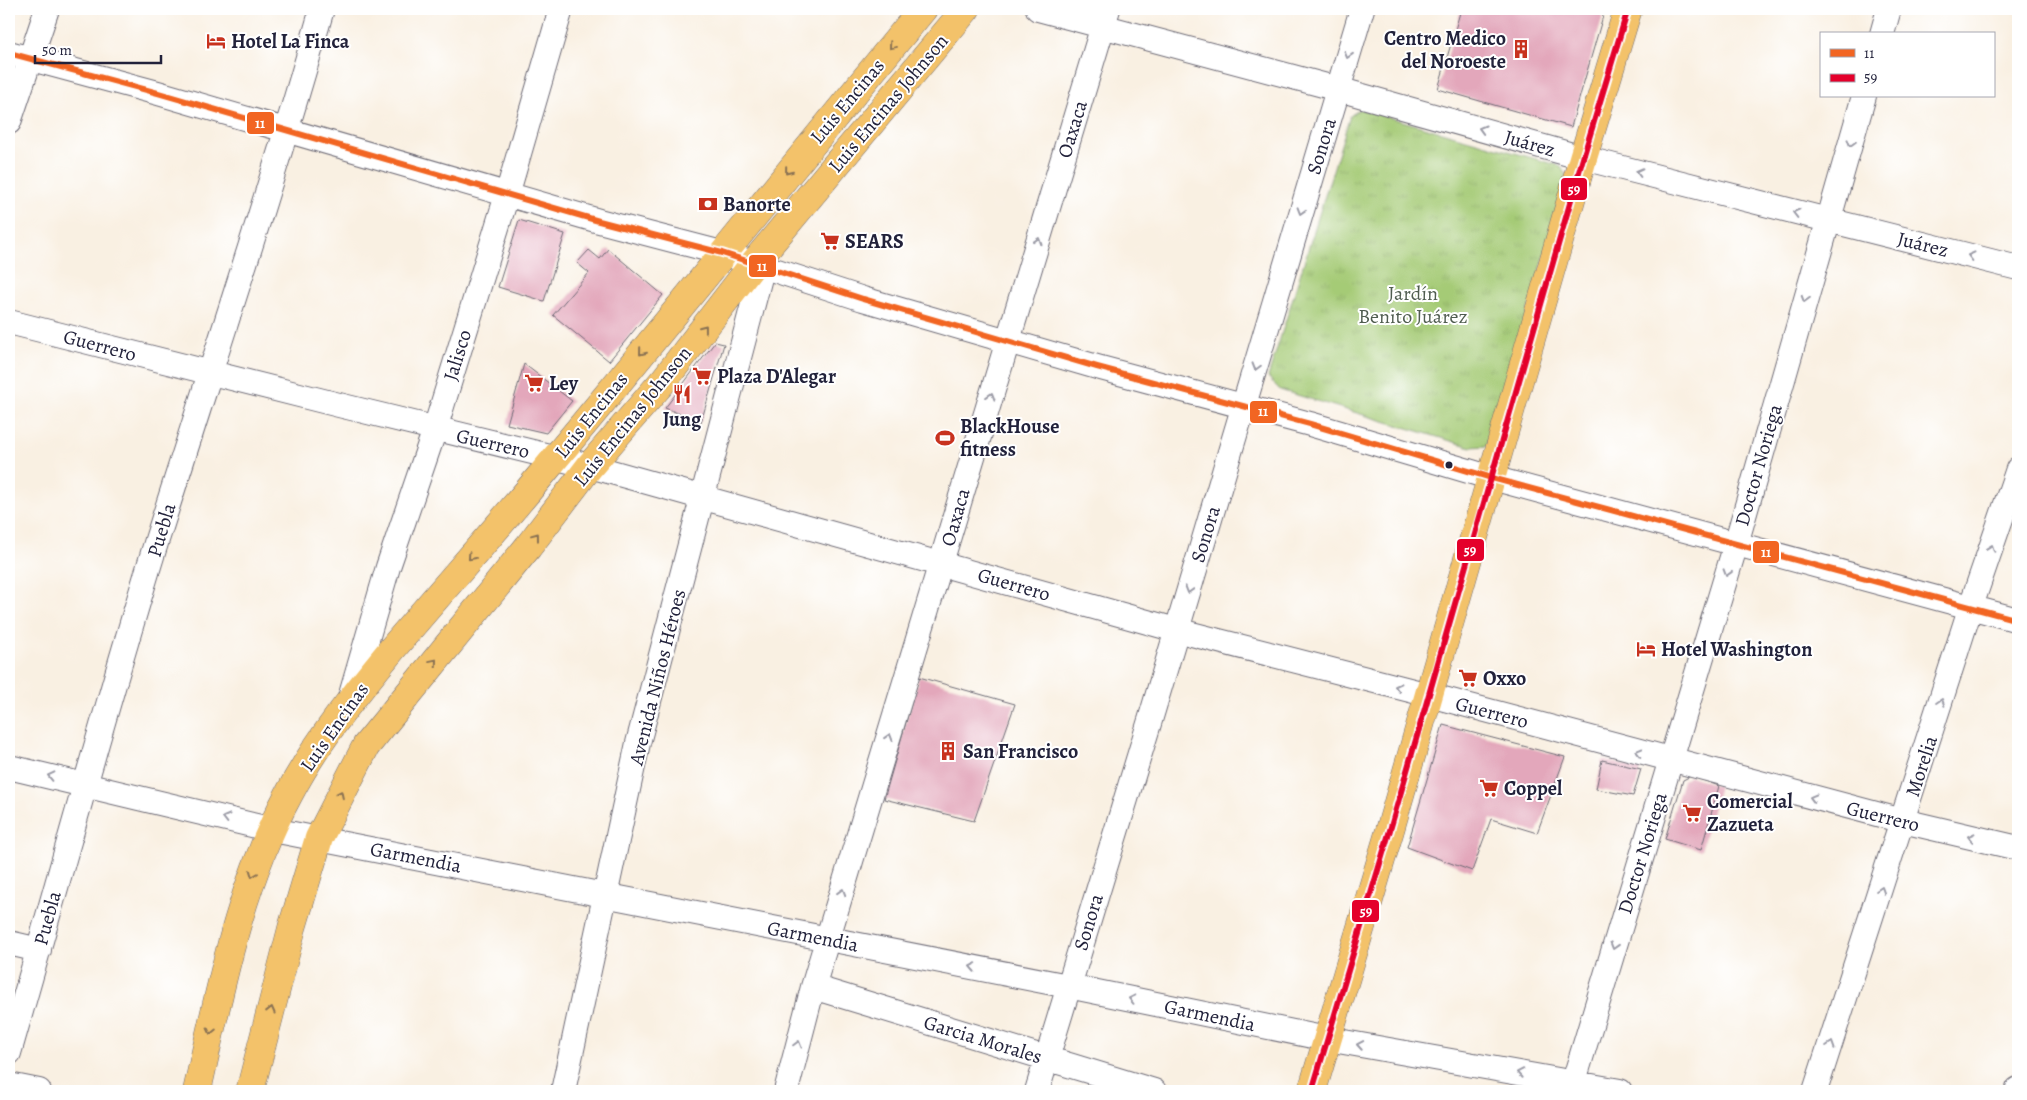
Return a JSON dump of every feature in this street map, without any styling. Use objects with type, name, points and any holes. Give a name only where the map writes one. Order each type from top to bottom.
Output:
[{"type":"main road","name":"Luis Encinas","points":[[197,1091],[228,953],[251,880],[271,829],[290,792],[350,701],[557,457],[923,9]]},
{"type":"main road","name":"Luis Encinas Johnson","points":[[250,1091],[292,928],[319,838],[366,746],[522,555],[590,466],[664,380],[966,9]]},
{"type":"main road","points":[[1312,1091],[1628,9]]},
{"type":"street","points":[[9,122],[19,56],[47,9]]},
{"type":"street","name":"Puebla","points":[[9,1053],[84,784],[322,9]]},
{"type":"street","name":"Jalisco","points":[[350,701],[388,567],[434,429],[507,195],[561,9]]},
{"type":"street","name":"Juárez","points":[[1038,9],[1105,17],[1338,89],[1583,158],[2018,268]]},
{"type":"street","name":"Sonora","points":[[1036,1091],[1244,406],[1362,9]]},
{"type":"street","points":[[1883,32],[1889,9]]},
{"type":"street","name":"Oaxaca","points":[[786,1091],[813,987],[1105,17]]},
{"type":"street","points":[[19,56],[158,93],[507,195],[722,253],[863,299],[1097,367],[1244,406],[1492,478],[2018,620]]},
{"type":"street","name":"Doctor Noriega","points":[[1573,1087],[1736,544],[1863,98]]},
{"type":"street","name":"Avenida Niños Héroes","points":[[563,1091],[604,894],[633,775],[638,743],[702,498],[758,265]]},
{"type":"street","name":"Guerrero","points":[[9,322],[434,429],[557,457],[1176,630],[1903,821],[2018,848]]},
{"type":"street","name":"Morelia","points":[[1816,1091],[1971,606],[2018,470]]},
{"type":"street","name":"Garmendia","points":[[9,767],[271,829],[1573,1087],[1620,1091]]},
{"type":"street","points":[[9,943],[39,950]]},
{"type":"street","name":"Garcia Morales","points":[[813,987],[1154,1091]]},
{"type":"street","points":[[9,1085],[39,1091]]},
{"type":"green space","name":"Jardín Benito Juárez","points":[[1360,109],[1561,166],[1568,180],[1486,446],[1471,447],[1280,390],[1268,377],[1350,116]]},
{"type":"building","name":"Centro Medico del Noroeste","points":[[1461,9],[1605,9],[1571,127],[1438,89]]},
{"type":"building","points":[[519,220],[565,234],[544,301],[498,287]]},
{"type":"building","points":[[608,249],[663,295],[609,361],[553,315],[589,273],[577,263],[589,250],[600,259]]},
{"type":"building","name":"Plaza D'Alegar","points":[[715,342],[724,344],[701,422],[665,408]]},
{"type":"building","name":"Ley","points":[[524,364],[572,401],[546,433],[507,424]]},
{"type":"building","name":"San Francisco","points":[[919,677],[1015,704],[974,821],[884,799]]},
{"type":"building","name":"Coppel","points":[[1443,725],[1565,757],[1537,833],[1491,819],[1472,871],[1407,847]]},
{"type":"building","points":[[1602,760],[1641,769],[1633,796],[1596,789]]},
{"type":"building","name":"Comercial Zazueta","points":[[1691,776],[1719,786],[1701,850],[1665,839],[1683,780]]},
{"type":"transit line","name":"59","points":[[1312,1091],[1390,830],[1583,158],[1628,9]]},
{"type":"transit line","name":"11","points":[[9,53],[158,93],[599,221],[722,253],[863,299],[1097,367],[1310,424],[1492,478],[2018,620]]},
{"type":"place","name":"Hotel La Finca","points":[[216,41]]},
{"type":"place","name":"Centro Medico del Noroeste","points":[[1521,49]]},
{"type":"place","name":"Banorte","points":[[708,204]]},
{"type":"place","name":"SEARS","points":[[830,241]]},
{"type":"place","name":"Plaza D'Alegar","points":[[702,376]]},
{"type":"place","name":"Ley","points":[[534,383]]},
{"type":"place","name":"Jung","points":[[682,394]]},
{"type":"place","name":"BlackHouse fitness","points":[[945,438]]},
{"type":"place","name":"Hotel Washington","points":[[1646,649]]},
{"type":"place","name":"Oxxo","points":[[1468,678]]},
{"type":"place","name":"San Francisco","points":[[948,751]]},
{"type":"place","name":"Coppel","points":[[1489,788]]},
{"type":"place","name":"Comercial Zazueta","points":[[1692,813]]}]
